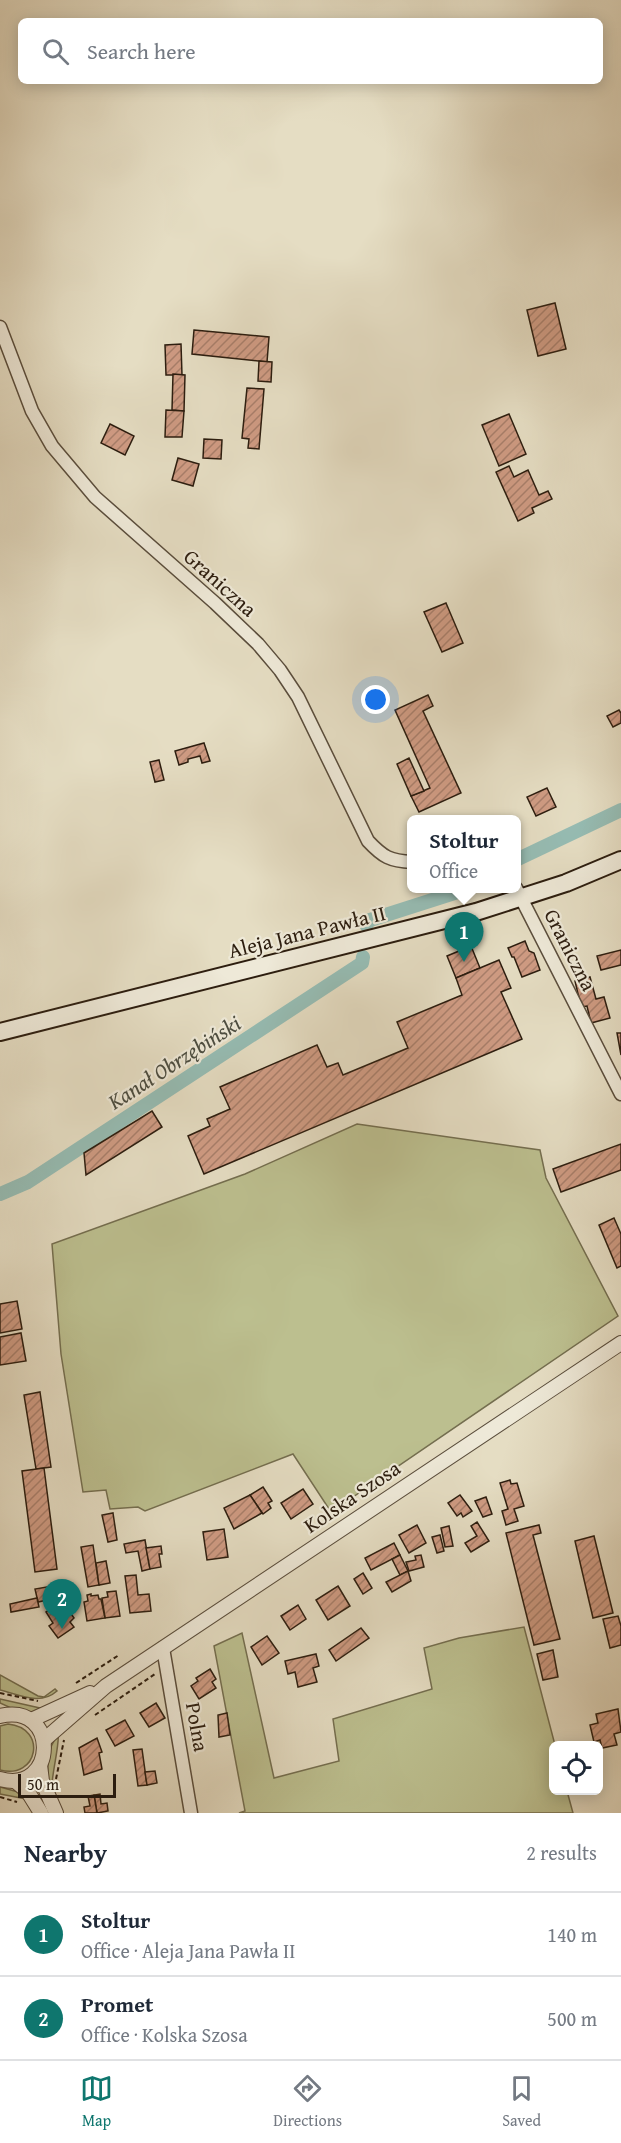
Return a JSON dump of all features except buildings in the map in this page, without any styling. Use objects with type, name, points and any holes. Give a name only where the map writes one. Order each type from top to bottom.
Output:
[{"type":"main road","name":"Aleja Jana Pawła II","points":[[521,893],[566,883],[621,860]]},
{"type":"main road","name":"Aleja Jana Pawła II","points":[[0,1032],[435,923],[519,893]]},
{"type":"street","name":"Graniczna","points":[[0,327],[32,411],[52,446],[95,497],[258,644],[298,697],[368,841],[379,853],[393,861],[407,862]]},
{"type":"street","name":"Graniczna","points":[[519,893],[621,1094]]},
{"type":"street","name":"Kolska Szosa","points":[[44,1740],[106,1686],[621,1343]]},
{"type":"street","name":"Polna","points":[[163,1648],[191,1813]]},
{"type":"street","name":"Kolska Szosa","points":[[31,1720],[106,1686]]},
{"type":"street","points":[[0,1715],[16,1714],[31,1720],[39,1729],[44,1740],[45,1753],[40,1766],[29,1776],[15,1781],[0,1779]]},
{"type":"street","points":[[40,1766],[42,1781],[56,1813]]},
{"type":"street","points":[[15,1781],[28,1792],[41,1813]]},
{"type":"path","points":[[76,1684],[119,1655]]},
{"type":"path","points":[[88,1719],[167,1667]]},
{"type":"path","points":[[0,1693],[47,1703]]},
{"type":"path","points":[[55,1787],[65,1736]]},
{"type":"path","points":[[0,1797],[24,1805]]},
{"type":"green space","points":[[357,1124],[540,1150],[546,1178],[618,1316],[331,1512],[293,1454],[145,1511],[138,1507],[110,1509],[106,1490],[83,1492],[61,1354],[52,1244],[245,1174]]},
{"type":"green space","points":[[524,1627],[554,1741],[549,1741],[549,1795],[568,1795],[573,1813],[239,1813],[245,1811],[214,1646],[242,1633],[274,1778],[339,1761],[333,1719],[432,1689],[424,1648],[459,1638]]},
{"type":"green space","points":[[0,1675],[38,1696],[44,1697],[55,1689],[57,1691],[44,1698],[37,1699],[0,1690]]},
{"type":"green space","points":[[0,1699],[43,1709],[33,1712],[21,1711],[0,1703]]},
{"type":"green space","points":[[8,1724],[21,1728],[29,1734],[33,1743],[30,1761],[23,1768],[13,1771],[0,1770],[0,1726]]},
{"type":"green space","points":[[58,1735],[52,1785],[49,1785],[49,1752]]},
{"type":"green space","points":[[0,1787],[18,1792],[26,1799],[0,1794]]},
{"type":"waterway","name":"Kanał Obrzębiński","points":[[521,858],[621,810]]},
{"type":"waterway","name":"Kanał Obrzębiński","points":[[366,925],[370,920],[454,893]]},
{"type":"waterway","name":"Kanał Obrzębiński","points":[[0,1194],[28,1182],[362,963],[363,957]]},
{"type":"place","name":"Stoltur","points":[[464,962]]},
{"type":"place","name":"Promet","points":[[62,1629]]}]
